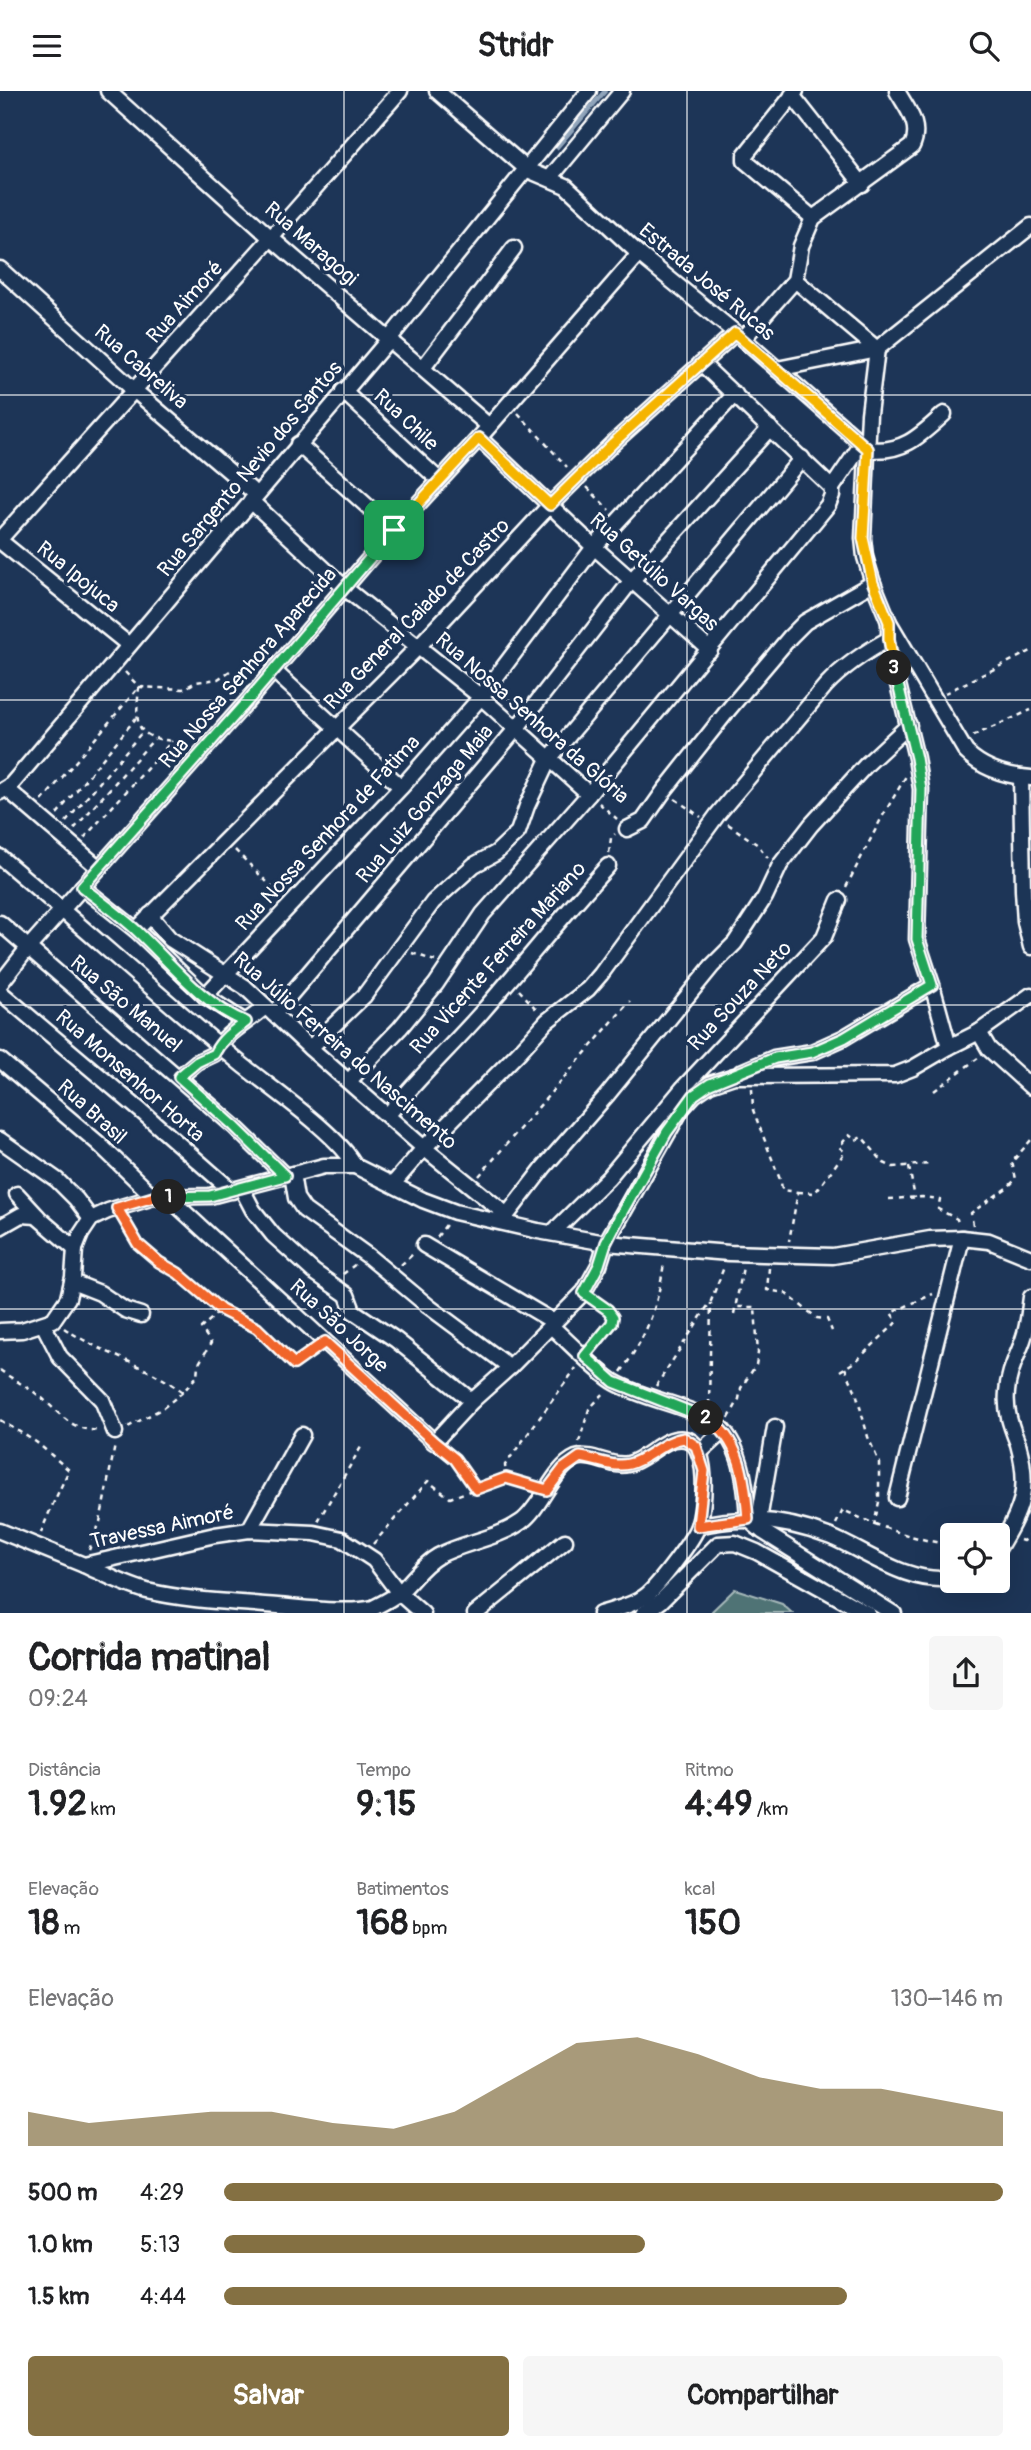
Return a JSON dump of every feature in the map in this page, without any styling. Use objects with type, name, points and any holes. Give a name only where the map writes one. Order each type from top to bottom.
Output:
[{"type":"street","name":"Rua Maragogi","points":[[108,91],[271,238],[489,426]]},
{"type":"street","name":"Rua Aimoré","points":[[0,540],[400,91]]},
{"type":"street","points":[[438,91],[528,170]]},
{"type":"street","name":"Rua Sargento Nevio dos Santos","points":[[2,792],[389,339],[528,170],[589,91]]},
{"type":"street","points":[[550,178],[622,91]]},
{"type":"street","points":[[877,349],[794,280],[801,246],[813,218],[912,146],[916,138],[915,123],[897,91]]},
{"type":"street","points":[[813,218],[745,161],[745,155],[794,93],[862,184]]},
{"type":"street","name":"Estrada José Rucas","points":[[528,170],[566,186],[639,254],[739,336],[865,446]]},
{"type":"street","points":[[777,369],[877,349],[1031,226]]},
{"type":"street","points":[[423,369],[514,248]]},
{"type":"street","name":"Rua Nossa Senhora Aparecida","points":[[0,984],[62,909],[639,254]]},
{"type":"street","name":"Rua Cabreliva","points":[[0,269],[253,498]]},
{"type":"street","name":"Rua General Caiado de Castro","points":[[136,930],[418,647],[550,505],[701,363],[739,336],[794,280]]},
{"type":"street","points":[[877,349],[865,446],[863,538],[873,583],[889,622],[959,742],[977,763],[1026,778],[1023,890],[1025,922],[1031,947]]},
{"type":"street","points":[[349,1081],[400,1028],[448,966],[483,914],[589,794],[828,505],[832,495],[829,484],[701,363]]},
{"type":"street","name":"Rua Chile","points":[[343,391],[439,480]]},
{"type":"street","name":"Rua Nossa Senhora de Fatima","points":[[205,996],[401,787],[481,697],[594,547],[736,394]]},
{"type":"street","points":[[865,446],[887,450],[909,444],[943,414]]},
{"type":"street","name":"Rua Luiz Gonzaga Maia","points":[[179,1077],[197,1062],[214,1054],[230,1032],[269,1010],[516,729],[632,580],[771,428]]},
{"type":"street","name":"Rua Getúlio Vargas","points":[[479,438],[594,547],[710,650]]},
{"type":"street","points":[[298,445],[394,530]]},
{"type":"street","points":[[829,484],[865,446]]},
{"type":"street","points":[[310,1048],[364,996],[433,902],[474,865],[510,841],[518,832],[548,759],[802,458]]},
{"type":"street","name":"Rua Nossa Senhora da Glória","points":[[253,498],[346,589],[481,697],[589,794]]},
{"type":"street","name":"Rua Ipojuca","points":[[0,540],[129,645]]},
{"type":"street","points":[[628,829],[643,821],[664,791],[790,637],[805,622],[873,583]]},
{"type":"street","points":[[889,622],[894,668],[909,725],[921,789],[917,939],[949,1048]]},
{"type":"street","points":[[393,1184],[424,1148],[547,1021],[588,989],[714,820],[826,685],[845,666],[889,639]]},
{"type":"street","points":[[274,671],[401,787]]},
{"type":"street","points":[[506,1219],[544,1167],[607,1095],[712,966],[735,943],[754,916],[778,871],[811,825],[867,764],[909,725]]},
{"type":"street","points":[[2,792],[33,812],[99,868]]},
{"type":"street","points":[[0,857],[218,1045],[333,1139],[350,1155],[355,1166]]},
{"type":"street","name":"Rua Vicente Ferreira Mariano","points":[[388,1115],[608,866]]},
{"type":"street","points":[[82,887],[136,930],[180,975],[205,996],[236,1019],[246,1022]]},
{"type":"street","name":"Rua Souza Neto","points":[[552,1233],[608,1178],[683,1088],[824,937],[839,900]]},
{"type":"street","name":"Rua Júlio Ferreira do Nascimento","points":[[150,915],[170,939],[245,987],[310,1048],[506,1219]]},
{"type":"street","name":"Rua São Manuel","points":[[0,923],[289,1175]]},
{"type":"street","points":[[434,1442],[472,1401],[584,1293],[599,1265],[606,1243],[682,1108],[694,1095],[710,1084],[775,1058],[812,1052],[844,1038],[932,985]]},
{"type":"street","name":"Rua Monsenhor Horta","points":[[0,992],[237,1190],[274,1235],[314,1272],[347,1295],[353,1311],[396,1340],[472,1401]]},
{"type":"street","points":[[734,1076],[895,1075],[979,1032],[1031,995]]},
{"type":"street","points":[[979,1032],[989,1049],[1031,1087]]},
{"type":"street","name":"Rua Brasil","points":[[0,1060],[161,1197]]},
{"type":"street","points":[[0,1140],[57,1180],[91,1219]]},
{"type":"street","points":[[0,1331],[22,1331],[48,1322],[68,1298],[75,1249],[80,1234],[91,1219],[117,1208],[161,1197],[210,1196],[324,1166],[355,1166],[455,1212],[506,1219],[552,1233],[606,1243],[746,1254],[833,1256],[930,1239],[969,1238],[989,1241],[1031,1258]]},
{"type":"street","points":[[289,1175],[296,1198],[304,1210],[510,1367]]},
{"type":"street","points":[[17,1194],[37,1216],[75,1249]]},
{"type":"street","name":"Rua São Jorge","points":[[161,1197],[434,1442]]},
{"type":"street","points":[[0,1227],[21,1215],[37,1216]]},
{"type":"street","points":[[897,1498],[969,1238]]},
{"type":"street","points":[[427,1246],[552,1324],[614,1382],[708,1419],[732,1442],[754,1520],[762,1531],[894,1613]]},
{"type":"street","points":[[72,1282],[100,1293],[125,1310],[141,1315]]},
{"type":"street","points":[[1010,1528],[1022,1507],[1027,1476],[1024,1457],[1009,1420],[1007,1391],[1009,1377],[1024,1337],[1031,1297]]},
{"type":"street","points":[[48,1322],[60,1357],[102,1401],[114,1428]]},
{"type":"street","points":[[754,1520],[775,1427]]},
{"type":"street","points":[[699,1453],[723,1431]]},
{"type":"street","points":[[249,1530],[302,1435]]},
{"type":"street","points":[[83,1565],[125,1584],[186,1598],[361,1611],[392,1602],[424,1565],[436,1557],[523,1521],[563,1469],[576,1458],[628,1464],[668,1442],[684,1438],[696,1446],[704,1483],[698,1526],[663,1578],[646,1596],[626,1606],[600,1613]]},
{"type":"street","points":[[698,1526],[754,1520],[791,1525],[829,1536],[896,1569],[924,1579],[940,1578]]},
{"type":"street","name":"Travessa Aimoré","points":[[0,1531],[83,1565],[215,1535],[249,1530],[311,1533],[342,1539],[374,1560],[392,1602],[423,1613]]},
{"type":"street","points":[[475,1613],[565,1541]]},
{"type":"street","points":[[643,1613],[661,1601],[718,1544],[736,1543],[867,1613]]},
{"type":"path","points":[[509,403],[619,519]]},
{"type":"path","points":[[933,699],[1031,651]]},
{"type":"path","points":[[115,662],[139,687],[183,689],[196,682],[218,679],[230,671],[260,687]]},
{"type":"path","points":[[61,836],[136,718],[139,687]]},
{"type":"path","points":[[33,812],[139,687]]},
{"type":"path","points":[[959,742],[1031,711]]},
{"type":"path","points":[[61,836],[172,741],[154,739],[143,731],[136,718]]},
{"type":"path","points":[[61,836],[143,731]]},
{"type":"path","points":[[61,836],[154,739]]},
{"type":"path","points":[[839,900],[916,758]]},
{"type":"path","points":[[664,791],[758,845],[778,871]]},
{"type":"path","name":"Rua Nossa Senhora da Glória","points":[[589,794],[628,829]]},
{"type":"path","name":"Rua Vicente Ferreira Mariano","points":[[608,866],[611,838],[621,829],[628,829]]},
{"type":"path","points":[[225,841],[290,905]]},
{"type":"path","points":[[399,949],[448,966]]},
{"type":"path","points":[[509,981],[547,1021]]},
{"type":"path","points":[[471,1186],[630,1000]]},
{"type":"path","points":[[934,1091],[989,1049]]},
{"type":"path","points":[[752,1076],[753,1110],[782,1190],[816,1193],[845,1151],[839,1147],[849,1135],[856,1140],[862,1137],[884,1163],[893,1167],[929,1164]]},
{"type":"path","points":[[969,1238],[971,1213],[1016,1179],[1012,1162],[1031,1140]]},
{"type":"path","points":[[908,1166],[915,1198]]},
{"type":"path","points":[[789,1242],[798,1192]]},
{"type":"path","points":[[889,1199],[940,1199],[938,1209],[957,1219],[969,1238]]},
{"type":"path","points":[[117,1208],[138,1244],[159,1262],[178,1273],[221,1310],[257,1328],[294,1364],[325,1342]]},
{"type":"path","points":[[390,1274],[427,1246],[455,1212]]},
{"type":"path","points":[[576,1458],[589,1409],[614,1382],[642,1342],[653,1317],[666,1249]]},
{"type":"path","points":[[649,1397],[711,1301],[729,1253]]},
{"type":"path","points":[[734,1314],[746,1254]]},
{"type":"path","points":[[771,1255],[767,1290],[785,1293],[817,1318],[827,1319],[832,1331]]},
{"type":"path","points":[[840,1371],[878,1342],[893,1326],[897,1321],[891,1313],[937,1292]]},
{"type":"path","points":[[506,1478],[505,1465],[612,1323],[613,1317],[608,1310],[584,1293]]},
{"type":"path","points":[[708,1419],[711,1301]]},
{"type":"path","points":[[723,1431],[739,1399],[741,1388],[756,1364],[758,1353],[755,1307],[735,1307]]},
{"type":"path","points":[[0,1370],[38,1395],[59,1416],[89,1431],[139,1422],[183,1392],[197,1376],[198,1364],[211,1343],[201,1328],[221,1310]]},
{"type":"path","points":[[48,1322],[165,1378],[183,1392]]},
{"type":"path","points":[[845,1368],[856,1392],[868,1437],[879,1462],[879,1502],[874,1525]]},
{"type":"path","points":[[0,1420],[36,1442],[69,1470],[59,1494],[53,1500],[36,1545]]},
{"type":"path","points":[[83,1565],[100,1522],[115,1447],[114,1428]]},
{"type":"path","points":[[434,1442],[455,1459],[476,1489]]},
{"type":"path","points":[[311,1533],[361,1447]]},
{"type":"path","points":[[365,1553],[428,1481],[450,1498],[506,1478],[547,1490]]},
{"type":"path","points":[[829,1536],[844,1510],[874,1525],[923,1541],[940,1543]]},
{"type":"green space","points":[[735,1589],[782,1604],[792,1613],[714,1613],[712,1611]]},
{"type":"waterway","points":[[557,147],[605,91]]},
{"type":"route","points":[[735,333],[868,449],[863,538],[865,557],[889,622],[894,668],[909,725],[921,789],[917,939],[932,985],[844,1038],[812,1052],[775,1058],[723,1078],[694,1095],[667,1132],[621,1214],[584,1293],[608,1310],[613,1317],[612,1323],[585,1356],[614,1382],[708,1419],[725,1432],[737,1453],[747,1499],[748,1519],[698,1526],[704,1471],[696,1446],[684,1438],[668,1442],[628,1464],[618,1465],[580,1457],[572,1460],[547,1490],[506,1478],[476,1489],[455,1459],[325,1342],[294,1364],[257,1328],[221,1310],[178,1273],[159,1262],[138,1244],[117,1208],[154,1197],[210,1196],[285,1176],[179,1077],[197,1062],[214,1054],[230,1032],[246,1022],[236,1019],[205,996],[180,975],[136,930],[82,887],[346,589],[394,530],[479,438],[550,505],[613,443],[735,333]]}]
